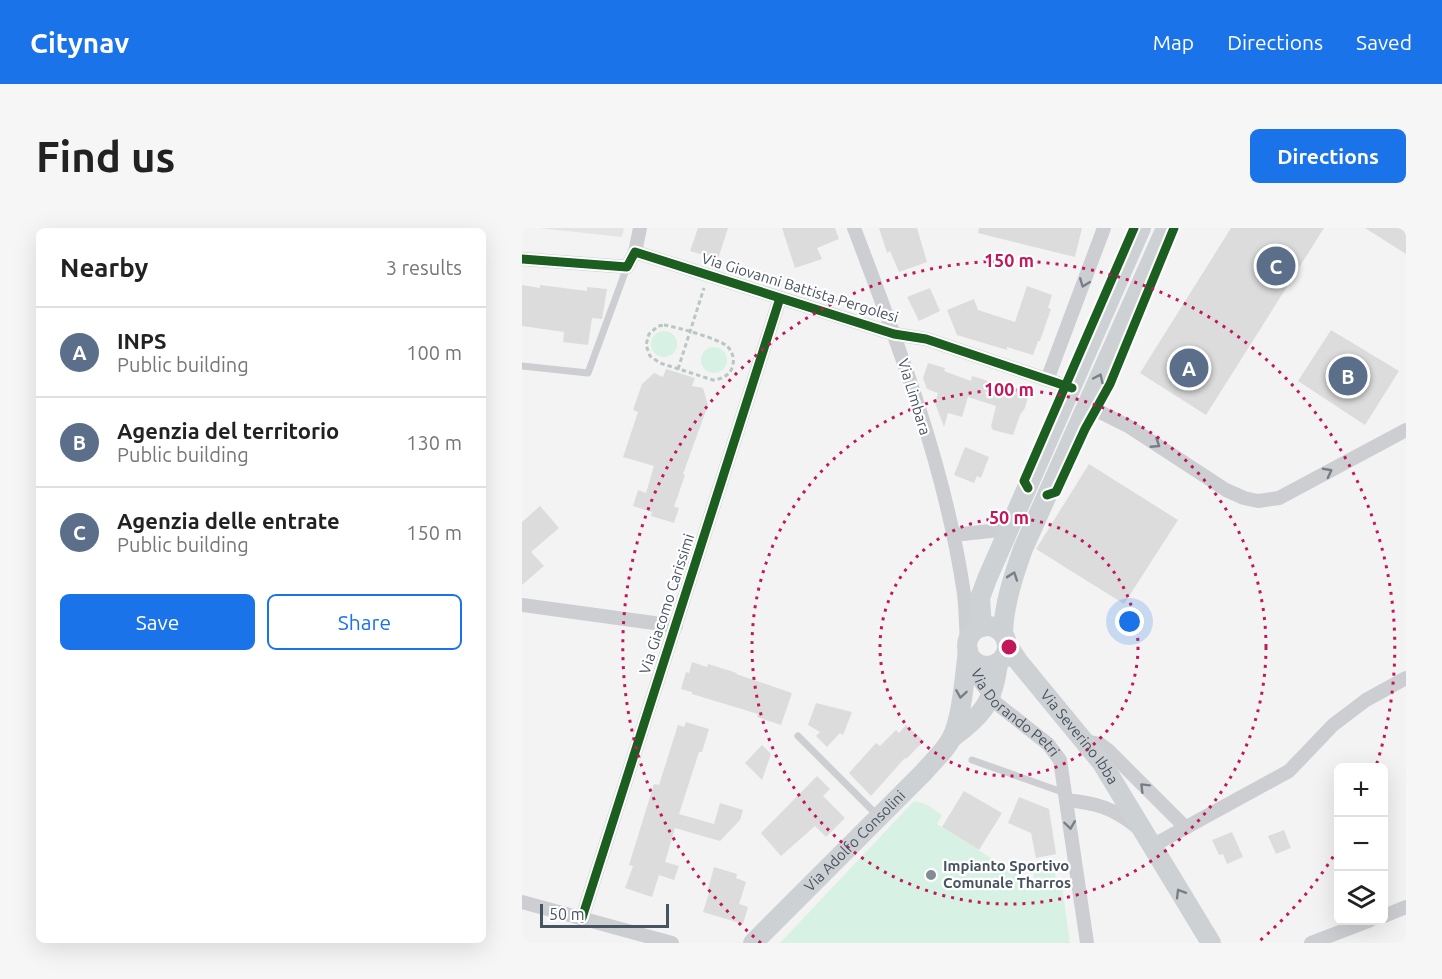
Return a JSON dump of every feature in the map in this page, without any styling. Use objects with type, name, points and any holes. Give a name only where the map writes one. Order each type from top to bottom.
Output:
[{"type":"street","points":[[522,259],[627,267],[635,252],[640,228]]},
{"type":"street","name":"Via Limbara","points":[[854,228],[894,334],[922,422],[953,535],[964,596],[968,650]]},
{"type":"street","points":[[1047,380],[1104,228]]},
{"type":"street","points":[[980,627],[980,598],[1141,228]]},
{"type":"street","points":[[1005,639],[994,627],[980,627],[972,633],[968,650],[979,664],[992,666],[1005,655],[1005,639],[1004,618],[1010,585],[1023,549],[1166,228]]},
{"type":"street","name":"Via Giovanni Battista Pergolesi","points":[[635,252],[894,334],[926,339],[1072,388]]},
{"type":"street","name":"Via Giacomo Carissimi","points":[[582,918],[780,298]]},
{"type":"street","points":[[1086,405],[1128,426],[1226,490],[1258,501],[1279,498],[1406,430]]},
{"type":"street","points":[[953,535],[1009,529]]},
{"type":"street","name":"Via Limbara","points":[[964,596],[980,627]]},
{"type":"street","points":[[522,605],[676,626]]},
{"type":"street","name":"Via Severino Ibba","points":[[1005,639],[1018,662],[1102,763],[1211,943]]},
{"type":"street","name":"Via Dorando Petri","points":[[968,650],[981,683],[996,703],[1048,744],[1060,760],[1087,943]]},
{"type":"street","name":"Via Adolfo Consolini","points":[[953,736],[968,650]]},
{"type":"street","name":"Via Adolfo Consolini","points":[[753,943],[924,772],[953,736],[981,713],[991,696],[998,663]]},
{"type":"street","points":[[1149,840],[1186,828],[1289,771],[1333,725],[1366,700],[1406,678]]},
{"type":"street","points":[[1085,741],[1100,744],[1108,750],[1186,828]]},
{"type":"street","name":"Via Severino Ibba","points":[[1065,797],[1105,806],[1122,816],[1149,840]]},
{"type":"street","points":[[522,902],[672,943]]},
{"type":"street","points":[[1388,914],[1406,907]]},
{"type":"street","points":[[1318,942],[1361,925]]},
{"type":"lane","points":[[522,366],[588,373],[627,267]]},
{"type":"lane","points":[[798,736],[879,817]]},
{"type":"lane","points":[[972,760],[1065,797]]},
{"type":"path","points":[[678,369],[708,275]]},
{"type":"path","points":[[664,325],[690,332],[725,344],[732,354],[732,366],[725,376],[713,380],[678,369],[654,361],[647,351],[646,339],[653,330],[664,325]]},
{"type":"shaded area","points":[[539,228],[624,228],[622,237]]},
{"type":"green space","points":[[664,331],[673,335],[677,344],[673,353],[664,357],[655,353],[651,344],[655,335]]},
{"type":"green space","points":[[714,347],[723,351],[727,360],[723,369],[714,373],[705,369],[701,360],[705,351]]},
{"type":"green space","name":"Impianto Sportivo Comunale Tharros","points":[[914,801],[926,804],[942,815],[937,824],[1034,885],[1034,871],[1054,868],[1056,879],[1061,879],[1070,943],[780,943]]},
{"type":"building","points":[[698,228],[728,228],[718,259],[690,251]]},
{"type":"building","points":[[782,228],[835,228],[839,239],[817,248],[822,259],[795,268]]},
{"type":"building","points":[[879,228],[917,228],[927,262],[899,272],[890,251],[887,253]]},
{"type":"building","points":[[979,228],[1082,228],[1075,257],[978,233]]},
{"type":"building","points":[[1231,228],[1324,228],[1206,415],[1140,373]]},
{"type":"building","points":[[1365,228],[1406,228],[1406,254]]},
{"type":"building","points":[[522,285],[587,291],[587,287],[607,289],[602,319],[592,318],[588,345],[563,342],[564,332],[522,326]]},
{"type":"building","points":[[1027,286],[1052,295],[1048,308],[1051,309],[1033,355],[957,335],[947,310],[974,299],[978,310],[1015,322]]},
{"type":"building","points":[[930,288],[940,311],[919,321],[907,297]]},
{"type":"building","points":[[1331,330],[1399,371],[1365,425],[1298,381]]},
{"type":"building","points":[[928,363],[945,368],[944,371],[971,381],[972,376],[988,381],[985,394],[1009,385],[1028,392],[1025,408],[1013,435],[993,430],[991,426],[996,406],[968,397],[962,417],[948,413],[944,427],[935,403],[938,393],[927,389],[923,378]]},
{"type":"building","points":[[666,369],[695,378],[692,386],[703,388],[708,405],[683,474],[685,475],[674,507],[679,508],[674,523],[651,516],[652,512],[633,506],[638,490],[646,493],[654,466],[623,457],[638,412],[633,410],[642,384],[654,373],[663,377]]},
{"type":"building","points":[[965,447],[989,457],[981,478],[977,476],[974,483],[954,475]]},
{"type":"building","points":[[1089,464],[1178,520],[1124,604],[1036,549]]},
{"type":"building","points":[[540,506],[559,528],[531,552],[544,566],[522,585],[522,522]]},
{"type":"building","points":[[692,662],[707,667],[708,664],[792,693],[781,725],[757,717],[758,714],[681,689]]},
{"type":"building","points":[[816,703],[852,712],[843,735],[840,733],[827,747],[816,736],[820,732],[808,725]]},
{"type":"building","points":[[686,722],[709,729],[679,814],[714,824],[720,803],[743,810],[740,820],[720,841],[675,828],[665,862],[679,866],[674,880],[659,875],[652,897],[625,888],[633,866],[629,865],[654,784],[659,785],[678,725],[684,727]]},
{"type":"building","points":[[906,725],[924,741],[904,759],[871,796],[849,773],[876,743],[880,746],[896,730],[899,733]]},
{"type":"building","points":[[762,745],[771,754],[762,780],[745,763]]},
{"type":"building","points":[[817,776],[830,789],[823,796],[845,818],[826,837],[815,826],[781,856],[761,833]]},
{"type":"building","points":[[964,791],[1002,813],[979,850],[942,827]]},
{"type":"building","points":[[1019,797],[1049,809],[1056,854],[1036,858],[1031,833],[1008,823]]},
{"type":"building","points":[[1284,830],[1291,848],[1276,854],[1268,836]]},
{"type":"building","points":[[1232,832],[1243,857],[1227,864],[1223,854],[1219,855],[1212,840]]},
{"type":"building","points":[[714,867],[737,874],[736,878],[746,882],[739,904],[748,907],[743,924],[703,912]]},
{"type":"cycle path","points":[[1028,488],[1024,481],[1134,228]]},
{"type":"cycle path","points":[[1047,495],[1056,492],[1085,429],[1110,384],[1174,228]]},
{"type":"cycle path","points":[[522,259],[627,267],[635,252],[894,334],[926,339],[1072,388]]},
{"type":"cycle path","points":[[582,918],[780,298]]},
{"type":"place","name":"Agenzia delle entrate","points":[[1276,266]]},
{"type":"place","name":"INPS","points":[[1189,368]]},
{"type":"place","name":"Agenzia del territorio","points":[[1348,376]]},
{"type":"place","name":"Impianto Sportivo Comunale Tharros","points":[[931,875]]}]
